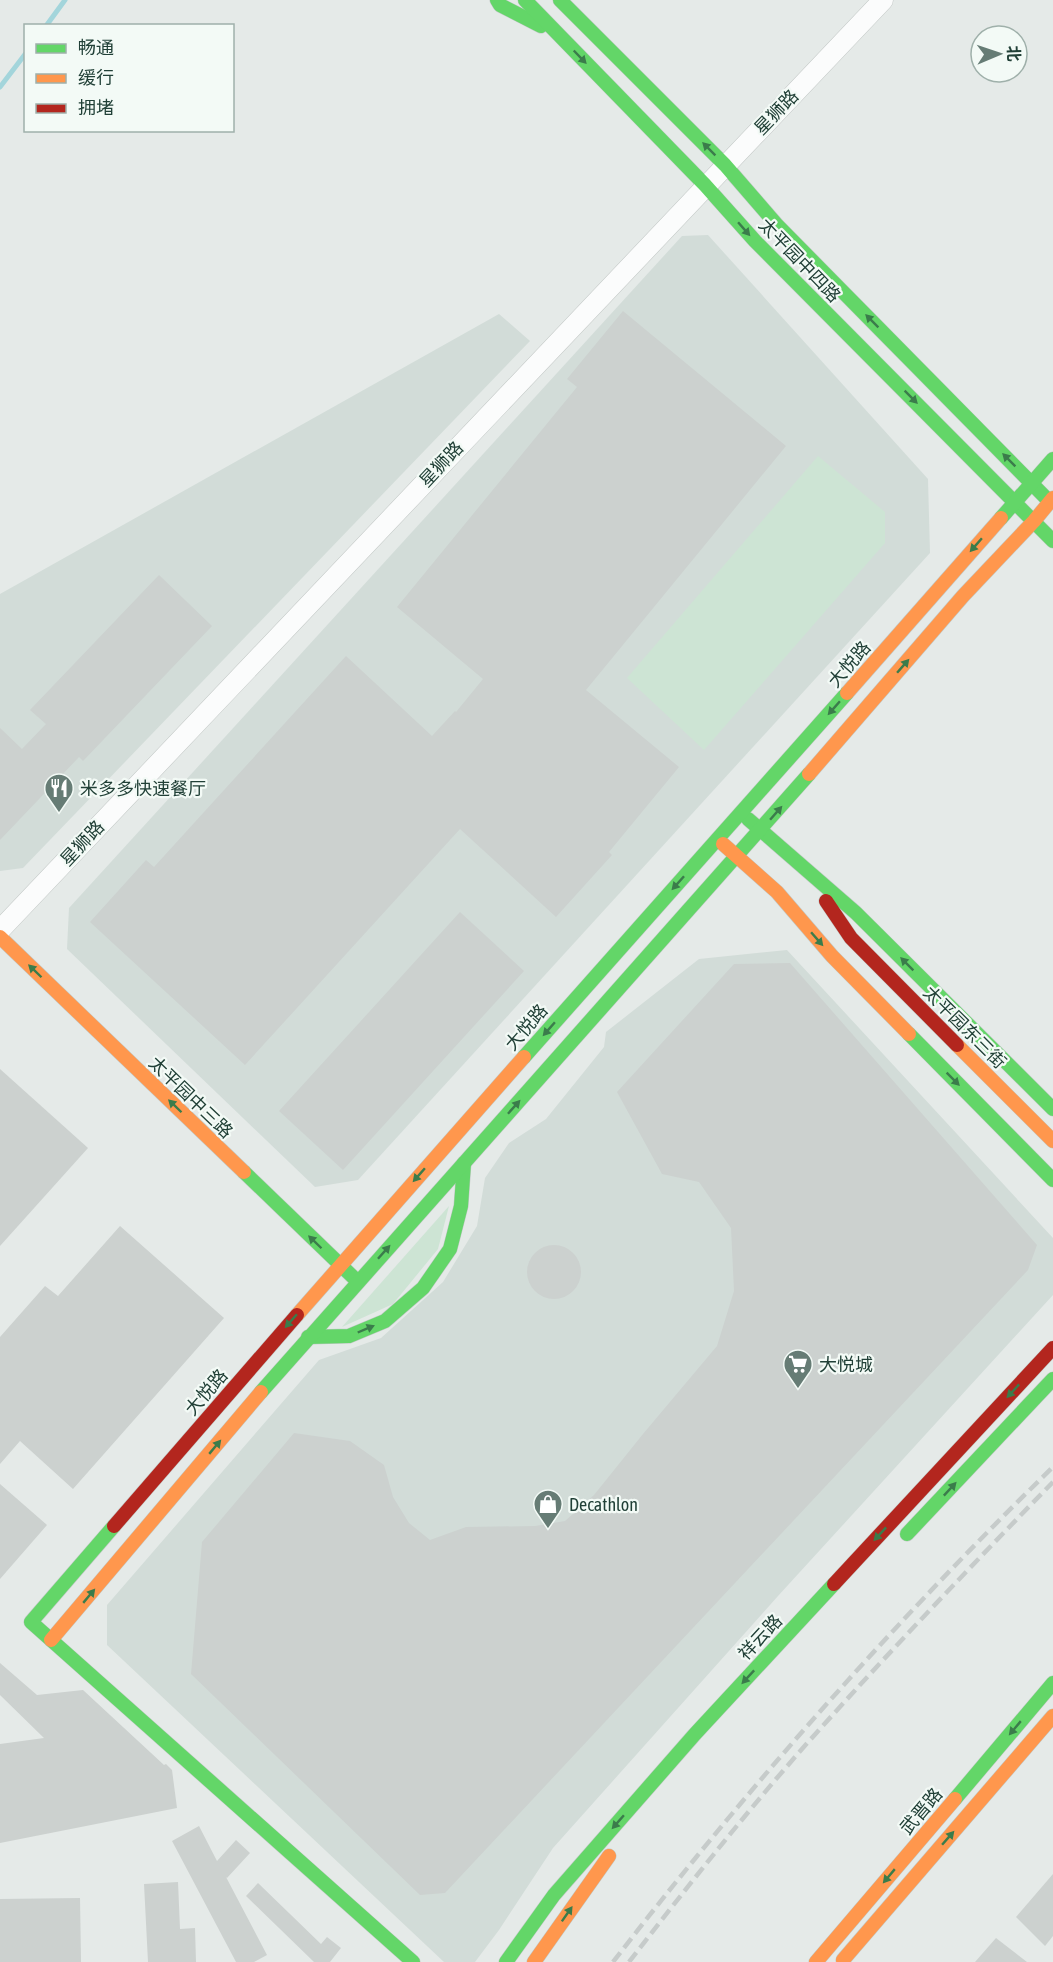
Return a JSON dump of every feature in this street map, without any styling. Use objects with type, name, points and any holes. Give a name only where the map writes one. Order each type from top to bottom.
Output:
[{"type":"street","points":[[496,0],[500,5],[559,36]]},
{"type":"street","name":"太平园中四路","points":[[525,0],[705,185],[755,241],[1053,541]]},
{"type":"street","points":[[413,1962],[51,1641],[308,1337],[761,830],[963,596],[1052,502],[777,225],[725,165],[560,0]]},
{"type":"street","points":[[566,0],[579,20]]},
{"type":"street","name":"星狮路","points":[[0,930],[883,0]]},
{"type":"street","name":"大悦路","points":[[51,1641],[30,1622],[325,1274],[339,1266],[1053,459]]},
{"type":"street","points":[[742,813],[856,913],[1053,1109]]},
{"type":"street","points":[[717,839],[777,892],[851,938]]},
{"type":"street","points":[[802,867],[851,938]]},
{"type":"street","points":[[777,892],[832,956],[1053,1180]]},
{"type":"street","name":"太平园中三路","points":[[0,937],[358,1282]]},
{"type":"street","name":"太平园东三街","points":[[851,938],[1053,1141]]},
{"type":"street","points":[[308,1337],[349,1336],[385,1321],[423,1288],[450,1249],[461,1206],[464,1163]]},
{"type":"street","points":[[325,1274],[347,1294]]},
{"type":"street","name":"祥云路","points":[[506,1962],[554,1894],[688,1743],[1053,1348]]},
{"type":"street","points":[[897,1544],[1053,1379]]},
{"type":"street","name":"武晋路","points":[[816,1962],[1053,1683]]},
{"type":"street","points":[[842,1962],[1053,1716]]},
{"type":"street","points":[[534,1962],[616,1846]]},
{"type":"shaded area","points":[[708,235],[928,479],[930,553],[358,1180],[315,1187],[67,949],[69,908],[682,236]]},
{"type":"shaded area","points":[[499,314],[530,341],[23,868],[0,871],[0,594]]},
{"type":"shaded area","points":[[787,950],[1053,1238],[1053,1295],[778,1596],[553,1848],[475,1962],[444,1962],[107,1645],[107,1605],[319,1360],[381,1338],[443,1282],[477,1226],[485,1178],[509,1143],[546,1119],[604,1047],[606,1032],[699,959]]},
{"type":"green space","points":[[818,456],[885,512],[885,543],[704,750],[627,678]]},
{"type":"green space","points":[[449,1206],[438,1249],[393,1304],[342,1327]]},
{"type":"building","points":[[623,311],[786,446],[586,690],[679,767],[609,852],[612,855],[556,917],[460,829],[245,1065],[90,922],[146,860],[154,867],[346,656],[432,736],[456,712],[483,679],[397,607],[577,387],[567,379]]},
{"type":"building","points":[[159,575],[212,626],[83,761],[79,757],[0,840],[0,728],[22,749],[46,724],[30,710]]},
{"type":"building","points":[[460,912],[524,971],[343,1170],[279,1111]]},
{"type":"building","name":"大悦城","points":[[790,963],[1037,1245],[1028,1270],[445,1893],[420,1895],[191,1674],[202,1542],[294,1433],[350,1441],[384,1465],[393,1497],[409,1523],[430,1540],[466,1527],[535,1526],[565,1521],[594,1495],[717,1346],[734,1291],[731,1228],[699,1182],[662,1174],[617,1092],[734,964]]},
{"type":"building","points":[[0,1069],[88,1148],[0,1246]]},
{"type":"building","points":[[120,1226],[224,1318],[73,1489],[20,1441],[0,1464],[0,1337],[45,1286],[58,1296]]},
{"type":"building","points":[[554,1245],[564,1247],[573,1253],[579,1262],[581,1272],[579,1282],[573,1291],[564,1297],[554,1299],[544,1297],[535,1291],[529,1282],[527,1272],[529,1262],[535,1253],[544,1247]]},
{"type":"building","points":[[0,1484],[47,1525],[0,1579]]},
{"type":"building","points":[[0,1663],[37,1695],[83,1690],[172,1770],[177,1808],[0,1843],[0,1744],[44,1738],[0,1695]]},
{"type":"building","points":[[199,1826],[217,1861],[236,1840],[250,1853],[226,1877],[267,1955],[254,1962],[236,1962],[172,1841]]},
{"type":"building","points":[[1053,1874],[1053,1936],[1045,1946],[1016,1917]]},
{"type":"building","points":[[178,1882],[180,1929],[195,1928],[196,1962],[148,1962],[144,1884]]},
{"type":"building","points":[[258,1883],[321,1944],[327,1937],[341,1948],[330,1962],[314,1962],[246,1896]]},
{"type":"building","points":[[80,1898],[81,1962],[0,1962],[0,1899]]},
{"type":"building","points":[[996,1938],[1027,1962],[975,1962]]},
{"type":"waterway","points":[[47,24],[65,0]]},
{"type":"waterway","points":[[0,87],[24,56]]},
{"type":"railway","points":[[613,1962],[716,1832],[824,1707],[994,1525],[1053,1467]]},
{"type":"railway","points":[[629,1962],[763,1794],[810,1740],[1053,1482]]},
{"type":"traffic: fast","points":[[497,0],[500,5],[541,26]]},
{"type":"traffic: fast","points":[[525,0],[705,185],[755,241],[1053,541]]},
{"type":"traffic: fast","points":[[560,0],[725,165],[777,225],[1045,497]]},
{"type":"traffic: fast","points":[[1001,518],[1053,459]]},
{"type":"traffic: fast","points":[[524,1057],[847,693]]},
{"type":"traffic: fast","points":[[261,1392],[809,774]]},
{"type":"traffic: fast","points":[[748,819],[856,913],[1053,1109]]},
{"type":"traffic: fast","points":[[909,1034],[1053,1180]]},
{"type":"traffic: fast","points":[[308,1337],[349,1336],[385,1321],[423,1288],[450,1249],[461,1206],[464,1163]]},
{"type":"traffic: fast","points":[[244,1172],[354,1278]]},
{"type":"traffic: fast","points":[[907,1534],[1053,1379]]},
{"type":"traffic: fast","points":[[114,1526],[31,1622],[413,1962]]},
{"type":"traffic: fast","points":[[506,1962],[554,1895],[695,1734],[834,1584]]},
{"type":"traffic: fast","points":[[955,1799],[1053,1683]]},
{"type":"traffic: slow","points":[[809,774],[963,596],[1053,498]]},
{"type":"traffic: slow","points":[[847,693],[1001,518]]},
{"type":"traffic: slow","points":[[723,844],[777,892],[832,956],[909,1034]]},
{"type":"traffic: slow","points":[[0,937],[244,1172]]},
{"type":"traffic: slow","points":[[957,1045],[1053,1141]]},
{"type":"traffic: slow","points":[[297,1315],[524,1057]]},
{"type":"traffic: slow","points":[[51,1640],[261,1392]]},
{"type":"traffic: slow","points":[[843,1960],[1053,1716]]},
{"type":"traffic: slow","points":[[816,1962],[955,1799]]},
{"type":"traffic: slow","points":[[534,1962],[609,1856]]},
{"type":"traffic: jam","points":[[826,901],[851,938],[957,1045]]},
{"type":"traffic: jam","points":[[114,1526],[297,1315]]},
{"type":"traffic: jam","points":[[834,1584],[1053,1348]]},
{"type":"place","name":"米多多快速餐厅","points":[[59,814]]},
{"type":"place","name":"大悦城","points":[[798,1390]]},
{"type":"place","name":"Decathlon","points":[[548,1530]]}]
